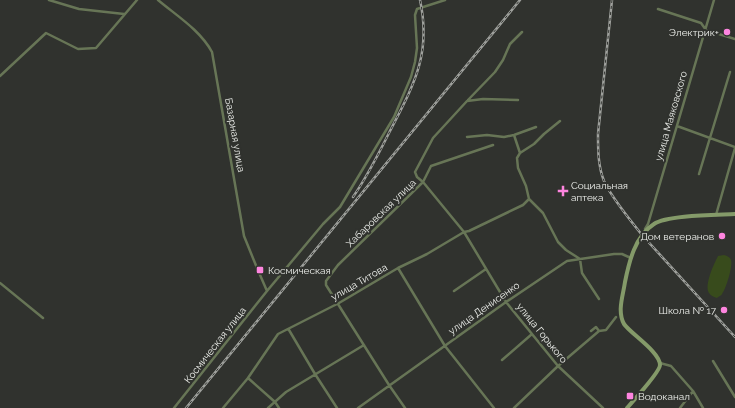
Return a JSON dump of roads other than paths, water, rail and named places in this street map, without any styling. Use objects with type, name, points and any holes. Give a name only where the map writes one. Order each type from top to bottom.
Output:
[{"type":"street","points":[[48,0],[79,9],[124,14]]},
{"type":"street","points":[[0,76],[46,33],[78,49],[96,48],[137,0]]},
{"type":"street","name":"Базарная улица","points":[[158,0],[198,33],[207,43],[212,52],[244,236],[268,291]]},
{"type":"street","name":"Космическая улица","points":[[174,408],[323,224],[340,207],[394,117],[411,77],[417,48],[415,15],[417,9],[445,0]]},
{"type":"street","name":"улица Маяковского","points":[[642,235],[648,224],[714,0]]},
{"type":"street","points":[[658,10],[702,23],[706,30],[735,40]]},
{"type":"street","points":[[423,182],[416,177],[415,172],[434,138],[495,72],[503,60],[510,44],[522,32]]},
{"type":"street","points":[[699,174],[730,72]]},
{"type":"street","points":[[467,101],[483,99],[518,100]]},
{"type":"street","points":[[560,121],[534,144],[520,153],[517,158],[518,168],[526,186],[529,198],[543,213],[558,242],[566,250],[580,259],[582,273],[599,299]]},
{"type":"street","points":[[466,138],[487,135],[504,137],[514,136],[536,126]]},
{"type":"street","points":[[677,126],[735,148],[716,216]]},
{"type":"street","points":[[514,136],[520,153]]},
{"type":"street","name":"Хабаровская улица","points":[[339,303],[326,285],[326,281],[338,265],[399,208],[423,182],[431,166],[493,145]]},
{"type":"street","name":"улица Горького","points":[[423,182],[464,232],[506,302],[558,366],[603,408]]},
{"type":"street","name":"улица Титова","points":[[223,408],[248,378],[278,334],[289,330],[339,303],[398,268],[427,254],[464,232],[469,231],[523,204],[529,198]]},
{"type":"street","points":[[703,408],[693,391],[671,366],[660,363],[646,345],[624,324],[620,310],[626,279],[637,244],[642,235],[654,223],[673,218],[735,214]]},
{"type":"street","name":"улица Денисенко","points":[[358,408],[506,302],[567,261],[614,254],[622,254],[632,258]]},
{"type":"street","points":[[398,268],[445,346],[494,408]]},
{"type":"street","points":[[454,291],[486,269]]},
{"type":"street","points":[[0,283],[42,318]]},
{"type":"street","points":[[339,303],[389,385],[405,408]]},
{"type":"street","points":[[514,408],[558,366],[599,331],[606,330],[616,317]]},
{"type":"street","points":[[591,331],[596,328],[599,331]]},
{"type":"street","points":[[289,330],[337,408]]},
{"type":"street","points":[[502,360],[532,334]]},
{"type":"street","points":[[268,408],[286,392],[364,345]]},
{"type":"street","points":[[713,362],[735,397]]},
{"type":"street","points":[[627,408],[659,369],[660,363]]},
{"type":"street","points":[[248,378],[275,402],[279,408]]},
{"type":"street","points":[[680,408],[693,391]]},
{"type":"railway","points":[[353,197],[368,174],[413,85],[422,54],[424,37],[420,0]]},
{"type":"railway","points":[[186,408],[520,0]]},
{"type":"railway","points":[[612,0],[598,134],[599,164],[604,181],[616,201],[642,235],[735,337]]},
{"type":"place","name":"Электрик+","points":[[727,32]]},
{"type":"place","name":"Социальная аптека","points":[[563,191]]},
{"type":"place","name":"Дом ветеранов","points":[[722,236]]},
{"type":"place","name":"Космическая","points":[[260,270]]},
{"type":"place","name":"Школа № 17","points":[[724,310]]},
{"type":"place","name":"Водоканал","points":[[630,396]]}]
